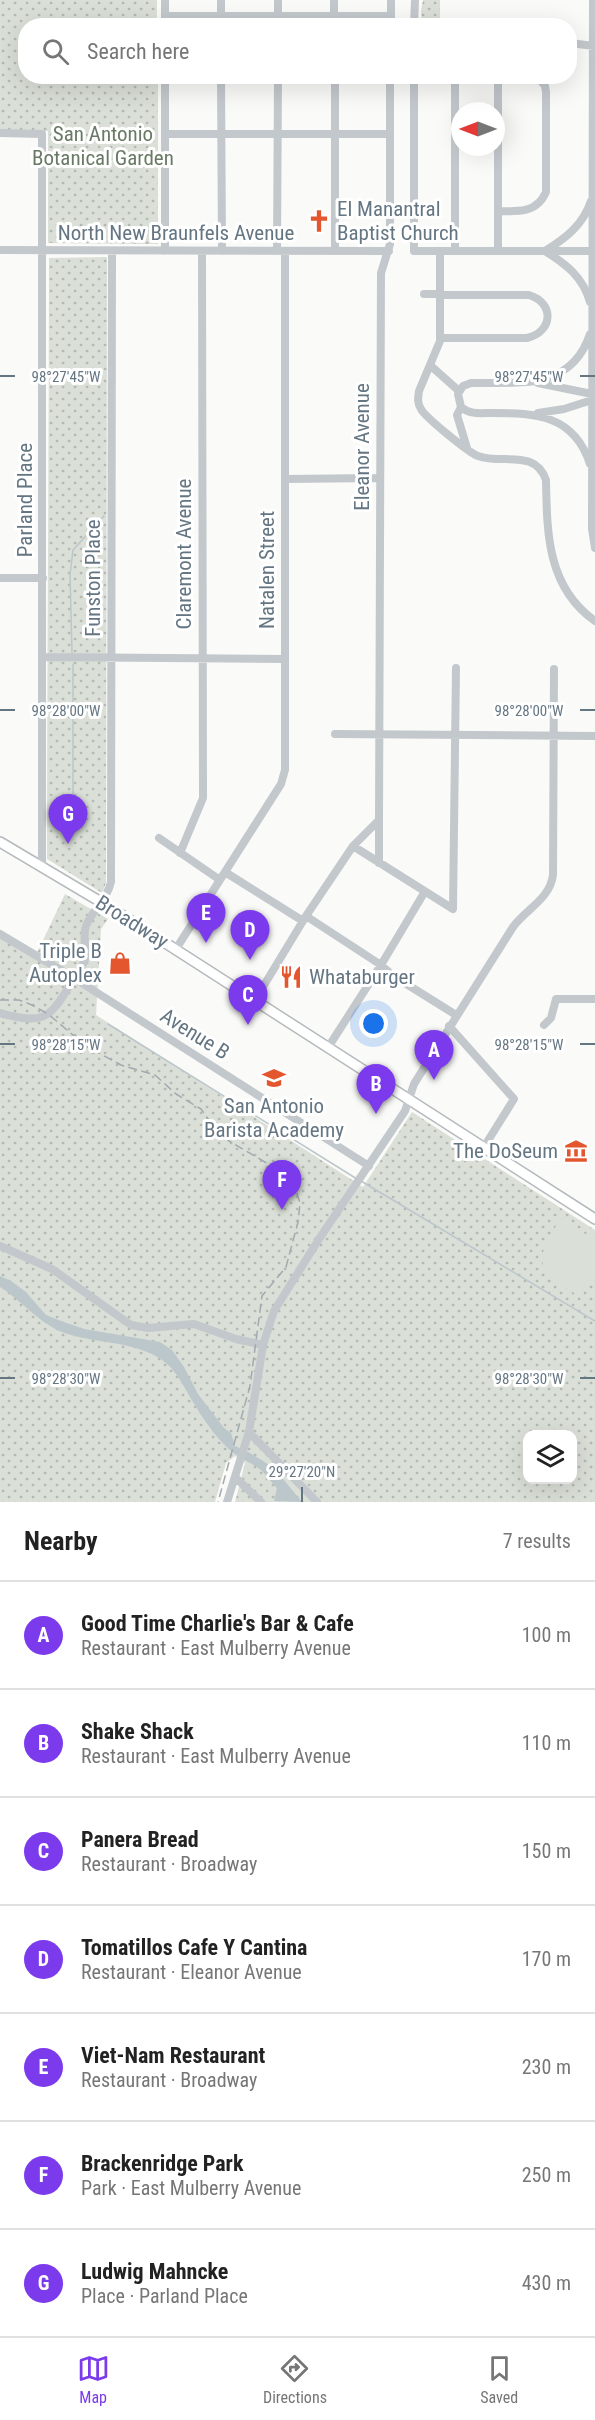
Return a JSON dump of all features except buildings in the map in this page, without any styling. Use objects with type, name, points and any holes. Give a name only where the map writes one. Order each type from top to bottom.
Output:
[{"type":"main road","name":"Broadway","points":[[0,842],[176,949],[595,1219]]},
{"type":"street","points":[[165,0],[165,16],[244,18]]},
{"type":"street","points":[[221,0],[221,16]]},
{"type":"street","points":[[278,0],[278,18]]},
{"type":"street","points":[[334,0],[334,16]]},
{"type":"street","points":[[312,18],[391,16],[391,0]]},
{"type":"street","points":[[414,18],[415,0]]},
{"type":"street","points":[[593,0],[592,528],[595,548]]},
{"type":"street","points":[[577,44],[594,46]]},
{"type":"street","points":[[165,84],[165,251]]},
{"type":"street","points":[[221,84],[222,251]]},
{"type":"street","name":"Natalen Street","points":[[220,879],[281,784],[285,770],[285,479],[278,84]]},
{"type":"street","points":[[334,84],[335,251]]},
{"type":"street","name":"Eleanor Avenue","points":[[379,863],[381,273],[388,251],[390,84]]},
{"type":"street","points":[[414,84],[414,251],[594,251]]},
{"type":"street","points":[[455,84],[455,251]]},
{"type":"street","points":[[498,84],[498,251]]},
{"type":"street","points":[[498,211],[533,208],[542,201],[546,192],[546,92],[543,84]]},
{"type":"street","name":"Parland Place","points":[[0,134],[42,134],[42,867]]},
{"type":"street","points":[[165,134],[390,134]]},
{"type":"street","points":[[545,251],[576,227],[588,210],[593,189]]},
{"type":"street","name":"North New Braunfels Avenue","points":[[0,250],[388,251]]},
{"type":"street","name":"Funston Place","points":[[0,1013],[27,1019],[44,1017],[56,1006],[86,957],[87,924],[102,903],[111,882],[112,250]]},
{"type":"street","name":"Claremont Avenue","points":[[180,853],[202,798],[202,251]]},
{"type":"street","points":[[440,251],[440,338],[432,366],[419,391],[417,400],[420,408],[427,417],[480,457],[527,460],[537,464],[544,472],[547,536],[556,572],[562,587],[578,608],[595,621]]},
{"type":"street","points":[[545,251],[577,274],[587,292],[592,312]]},
{"type":"street","points":[[424,294],[529,296],[544,304],[547,312],[544,329],[535,336],[527,338],[440,338]]},
{"type":"street","points":[[466,448],[457,416],[461,408],[458,398],[459,391],[463,386],[471,383],[533,382],[556,376],[577,359],[588,341],[592,324]]},
{"type":"street","points":[[432,366],[459,391]]},
{"type":"street","points":[[533,382],[592,397]]},
{"type":"street","points":[[461,408],[475,414],[528,414],[548,412],[592,397]]},
{"type":"street","points":[[528,414],[545,417],[565,427],[583,448],[592,471]]},
{"type":"street","points":[[285,479],[380,478]]},
{"type":"street","points":[[0,578],[43,578]]},
{"type":"street","points":[[43,657],[284,659]]},
{"type":"street","points":[[353,846],[424,893],[453,909],[456,668]]},
{"type":"street","points":[[228,1502],[249,1432],[263,1345],[274,1311],[405,1111],[414,1084],[517,921],[537,904],[550,888],[553,875],[554,669]]},
{"type":"street","points":[[335,734],[595,736]]},
{"type":"street","points":[[255,1000],[305,918],[353,846],[379,820]]},
{"type":"street","points":[[159,838],[220,879],[176,949]]},
{"type":"street","points":[[225,872],[381,965],[392,975],[456,1015]]},
{"type":"street","points":[[328,1046],[381,965],[424,893]]},
{"type":"street","name":"Avenue B","points":[[0,934],[74,978],[367,1169]]},
{"type":"street","points":[[544,1025],[551,1018],[556,999],[595,999]]},
{"type":"street","points":[[449,1026],[514,1099],[484,1147]]},
{"type":"street","points":[[0,1246],[52,1269],[131,1325],[148,1328],[194,1324],[236,1339],[263,1345]]},
{"type":"street","points":[[249,1432],[317,1502]]},
{"type":"street","points":[[236,1477],[261,1502]]},
{"type":"green space","name":"San Antonio Botanical Garden","points":[[0,0],[157,0],[157,18],[18,18],[18,84],[158,84],[158,244],[48,243],[48,131],[0,131]]},
{"type":"green space","points":[[423,0],[440,0],[440,18],[422,18]]},
{"type":"green space","points":[[107,257],[106,883],[102,893],[47,859],[49,258]]},
{"type":"green space","points":[[65,894],[108,919],[101,929],[96,1015],[363,1187],[412,1112],[595,1230],[595,1502],[235,1502],[245,1463],[235,1456],[226,1463],[215,1502],[0,1502],[0,937],[35,957]]},
{"type":"green space","points":[[561,1218],[595,1240],[595,1273],[577,1295],[552,1277],[545,1270],[542,1262],[546,1244]]},
{"type":"shaded area","points":[[0,1276],[26,1292],[46,1315],[84,1329],[160,1342],[172,1350],[198,1394],[224,1428],[231,1433],[235,1446],[274,1468],[302,1502],[274,1501],[277,1488],[262,1471],[235,1454],[218,1438],[180,1379],[165,1362],[136,1348],[86,1339],[54,1328],[0,1287]]},
{"type":"waterway","points":[[72,653],[70,575],[73,550],[104,516]]},
{"type":"waterway","points":[[73,664],[73,790],[74,805],[80,826]]},
{"type":"waterway","points":[[108,1024],[357,1179]]},
{"type":"waterway","points":[[361,1181],[595,1321]]},
{"type":"railway","points":[[0,1000],[19,1000],[32,1005],[48,1014],[86,1046],[121,1065],[155,1075],[176,1094],[201,1109],[214,1127],[229,1141],[282,1172],[294,1184],[300,1203],[298,1222],[286,1267],[262,1296],[250,1386],[218,1502]]},
{"type":"place","name":"El Manantral Baptist Church","points":[[319,221]]},
{"type":"place","name":"Ludwig Mahncke","points":[[68,844]]},
{"type":"place","name":"Viet-Nam Restaurant","points":[[206,943]]},
{"type":"place","name":"Tomatillos Cafe Y Cantina","points":[[250,960]]},
{"type":"place","name":"Triple B Autoplex","points":[[120,963]]},
{"type":"place","name":"Whataburger","points":[[291,977]]},
{"type":"place","name":"Panera Bread","points":[[248,1025]]},
{"type":"place","name":"San Antonio Barista Academy","points":[[274,1078]]},
{"type":"place","name":"Good Time Charlie's Bar & Cafe","points":[[434,1080]]},
{"type":"place","name":"Shake Shack","points":[[376,1114]]},
{"type":"place","name":"The DoSeum","points":[[576,1151]]},
{"type":"place","name":"Brackenridge Park","points":[[282,1210]]}]
